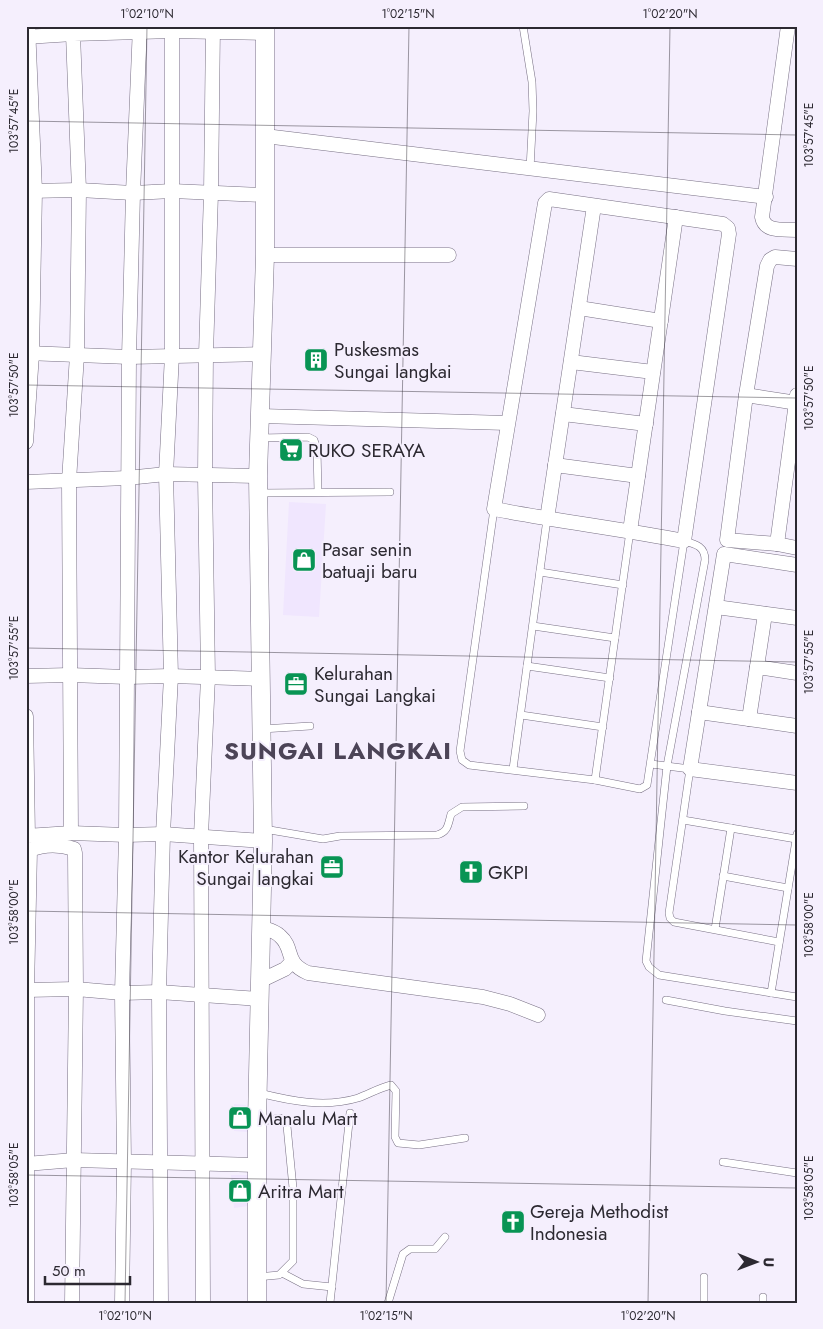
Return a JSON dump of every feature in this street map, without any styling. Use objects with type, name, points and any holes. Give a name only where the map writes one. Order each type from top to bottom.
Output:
[{"type":"street","points":[[788,26],[762,218],[766,227],[797,230]]},
{"type":"street","points":[[122,1303],[124,1162],[122,993],[126,835],[127,478],[133,193],[140,29]]},
{"type":"street","points":[[26,442],[29,354],[30,191],[27,33],[140,29],[265,30],[265,255],[258,484],[263,835],[257,1122],[257,1303]]},
{"type":"street","points":[[161,1303],[159,992],[163,834],[171,676],[166,474],[172,355],[172,29]]},
{"type":"street","points":[[71,833],[69,481],[77,355],[79,190],[73,30]]},
{"type":"street","points":[[203,1303],[201,836],[208,676],[205,476],[213,30]]},
{"type":"street","points":[[264,136],[766,197]]},
{"type":"street","points":[[30,191],[211,192],[264,195]]},
{"type":"street","points":[[549,199],[676,217],[723,224],[728,228],[729,234],[684,541],[494,509],[545,202],[549,199]]},
{"type":"street","points":[[547,519],[594,206]]},
{"type":"street","points":[[630,531],[676,217]]},
{"type":"street","points":[[265,255],[449,254]]},
{"type":"street","points":[[797,259],[775,257],[768,262],[746,395],[727,540],[777,544],[797,548]]},
{"type":"street","points":[[579,308],[661,321]]},
{"type":"street","points":[[29,354],[129,357],[262,354]]},
{"type":"street","points":[[571,362],[653,372]]},
{"type":"street","points":[[746,395],[796,400],[790,501],[777,544]]},
{"type":"street","points":[[563,414],[646,424]]},
{"type":"street","points":[[261,416],[507,423]]},
{"type":"street","points":[[555,465],[638,476]]},
{"type":"street","points":[[26,482],[127,478],[166,474],[205,476],[258,484]]},
{"type":"street","points":[[797,565],[724,554],[690,769],[797,783]]},
{"type":"street","points":[[716,608],[797,618]]},
{"type":"street","points":[[749,719],[765,614]]},
{"type":"street","points":[[757,667],[797,673]]},
{"type":"street","points":[[26,676],[208,676],[262,679]]},
{"type":"street","points":[[700,712],[797,726]]},
{"type":"street","points":[[26,716],[27,836],[71,833],[201,836],[263,835]]},
{"type":"street","points":[[27,1303],[26,990],[30,850],[41,846],[60,845],[74,849],[75,853],[76,989],[72,1303]]},
{"type":"street","points":[[262,928],[274,931],[282,938],[292,962],[296,967],[308,973],[483,998],[510,1004],[538,1015]]},
{"type":"street","points":[[260,981],[285,969],[292,962]]},
{"type":"street","points":[[26,990],[76,989],[122,993],[159,992],[260,999]]},
{"type":"street","points":[[27,1164],[74,1160],[258,1165]]},
{"type":"lane","points":[[523,26],[532,82],[533,111],[530,169]]},
{"type":"lane","points":[[260,438],[308,438],[314,440],[316,444],[318,492]]},
{"type":"lane","points":[[258,484],[318,492],[390,492]]},
{"type":"lane","points":[[494,509],[460,756],[462,760],[468,765],[595,780],[642,789],[648,782],[684,541],[700,546],[705,555],[667,766],[646,961],[649,967],[659,974],[797,997]]},
{"type":"lane","points":[[514,769],[547,519]]},
{"type":"lane","points":[[595,780],[630,531]]},
{"type":"lane","points":[[540,572],[623,585]]},
{"type":"lane","points":[[533,626],[615,638]]},
{"type":"lane","points":[[527,666],[610,678]]},
{"type":"lane","points":[[521,715],[603,727]]},
{"type":"lane","points":[[262,729],[310,726]]},
{"type":"lane","points":[[651,764],[690,769],[669,913],[670,918],[674,922],[780,942]]},
{"type":"lane","points":[[263,835],[323,839],[340,836],[437,835],[443,833],[448,828],[451,814],[462,807],[524,806]]},
{"type":"lane","points":[[683,820],[796,837],[771,993]]},
{"type":"lane","points":[[715,930],[731,828]]},
{"type":"lane","points":[[723,876],[788,888]]},
{"type":"lane","points":[[666,1000],[725,1011],[797,1021]]},
{"type":"lane","points":[[259,1093],[308,1103],[328,1102],[358,1098],[378,1088],[391,1085],[396,1091],[395,1137],[398,1143],[419,1145],[465,1138]]},
{"type":"lane","points":[[330,1303],[350,1113]]},
{"type":"lane","points":[[256,1277],[282,1273],[293,1261],[293,1188],[287,1126],[285,1121],[280,1118],[257,1122]]},
{"type":"lane","points":[[723,1162],[797,1173]]},
{"type":"lane","points":[[388,1303],[403,1254],[410,1250],[435,1249],[445,1237]]},
{"type":"lane","points":[[282,1273],[303,1284],[332,1287]]},
{"type":"lane","points":[[704,1277],[704,1303]]},
{"type":"shaded area","name":"Pasar senin batuaji baru","points":[[289,502],[326,504],[319,617],[283,615]]},
{"type":"shaded area","name":"Manalu Mart","points":[[234,1104],[246,1105],[248,1132],[234,1131]]},
{"type":"shaded area","name":"Aritra Mart","points":[[231,1175],[249,1175],[248,1206],[234,1208]]},
{"type":"place","name":"Puskesmas Sungai langkai","points":[[316,360]]},
{"type":"place","name":"RUKO SERAYA","points":[[291,450]]},
{"type":"place","name":"Pasar senin batuaji baru","points":[[304,560]]},
{"type":"place","name":"Kelurahan Sungai Langkai","points":[[296,684]]},
{"type":"place","name":"Kantor Kelurahan Sungai langkai","points":[[332,867]]},
{"type":"place","name":"GKPI","points":[[471,872]]},
{"type":"place","name":"Manalu Mart","points":[[240,1118]]},
{"type":"place","name":"Aritra Mart","points":[[240,1191]]},
{"type":"place","name":"Gereja Methodist Indonesia","points":[[513,1222]]},
{"type":"district","name":"SUNGAI LANGKAI","points":[[338,750]]}]
